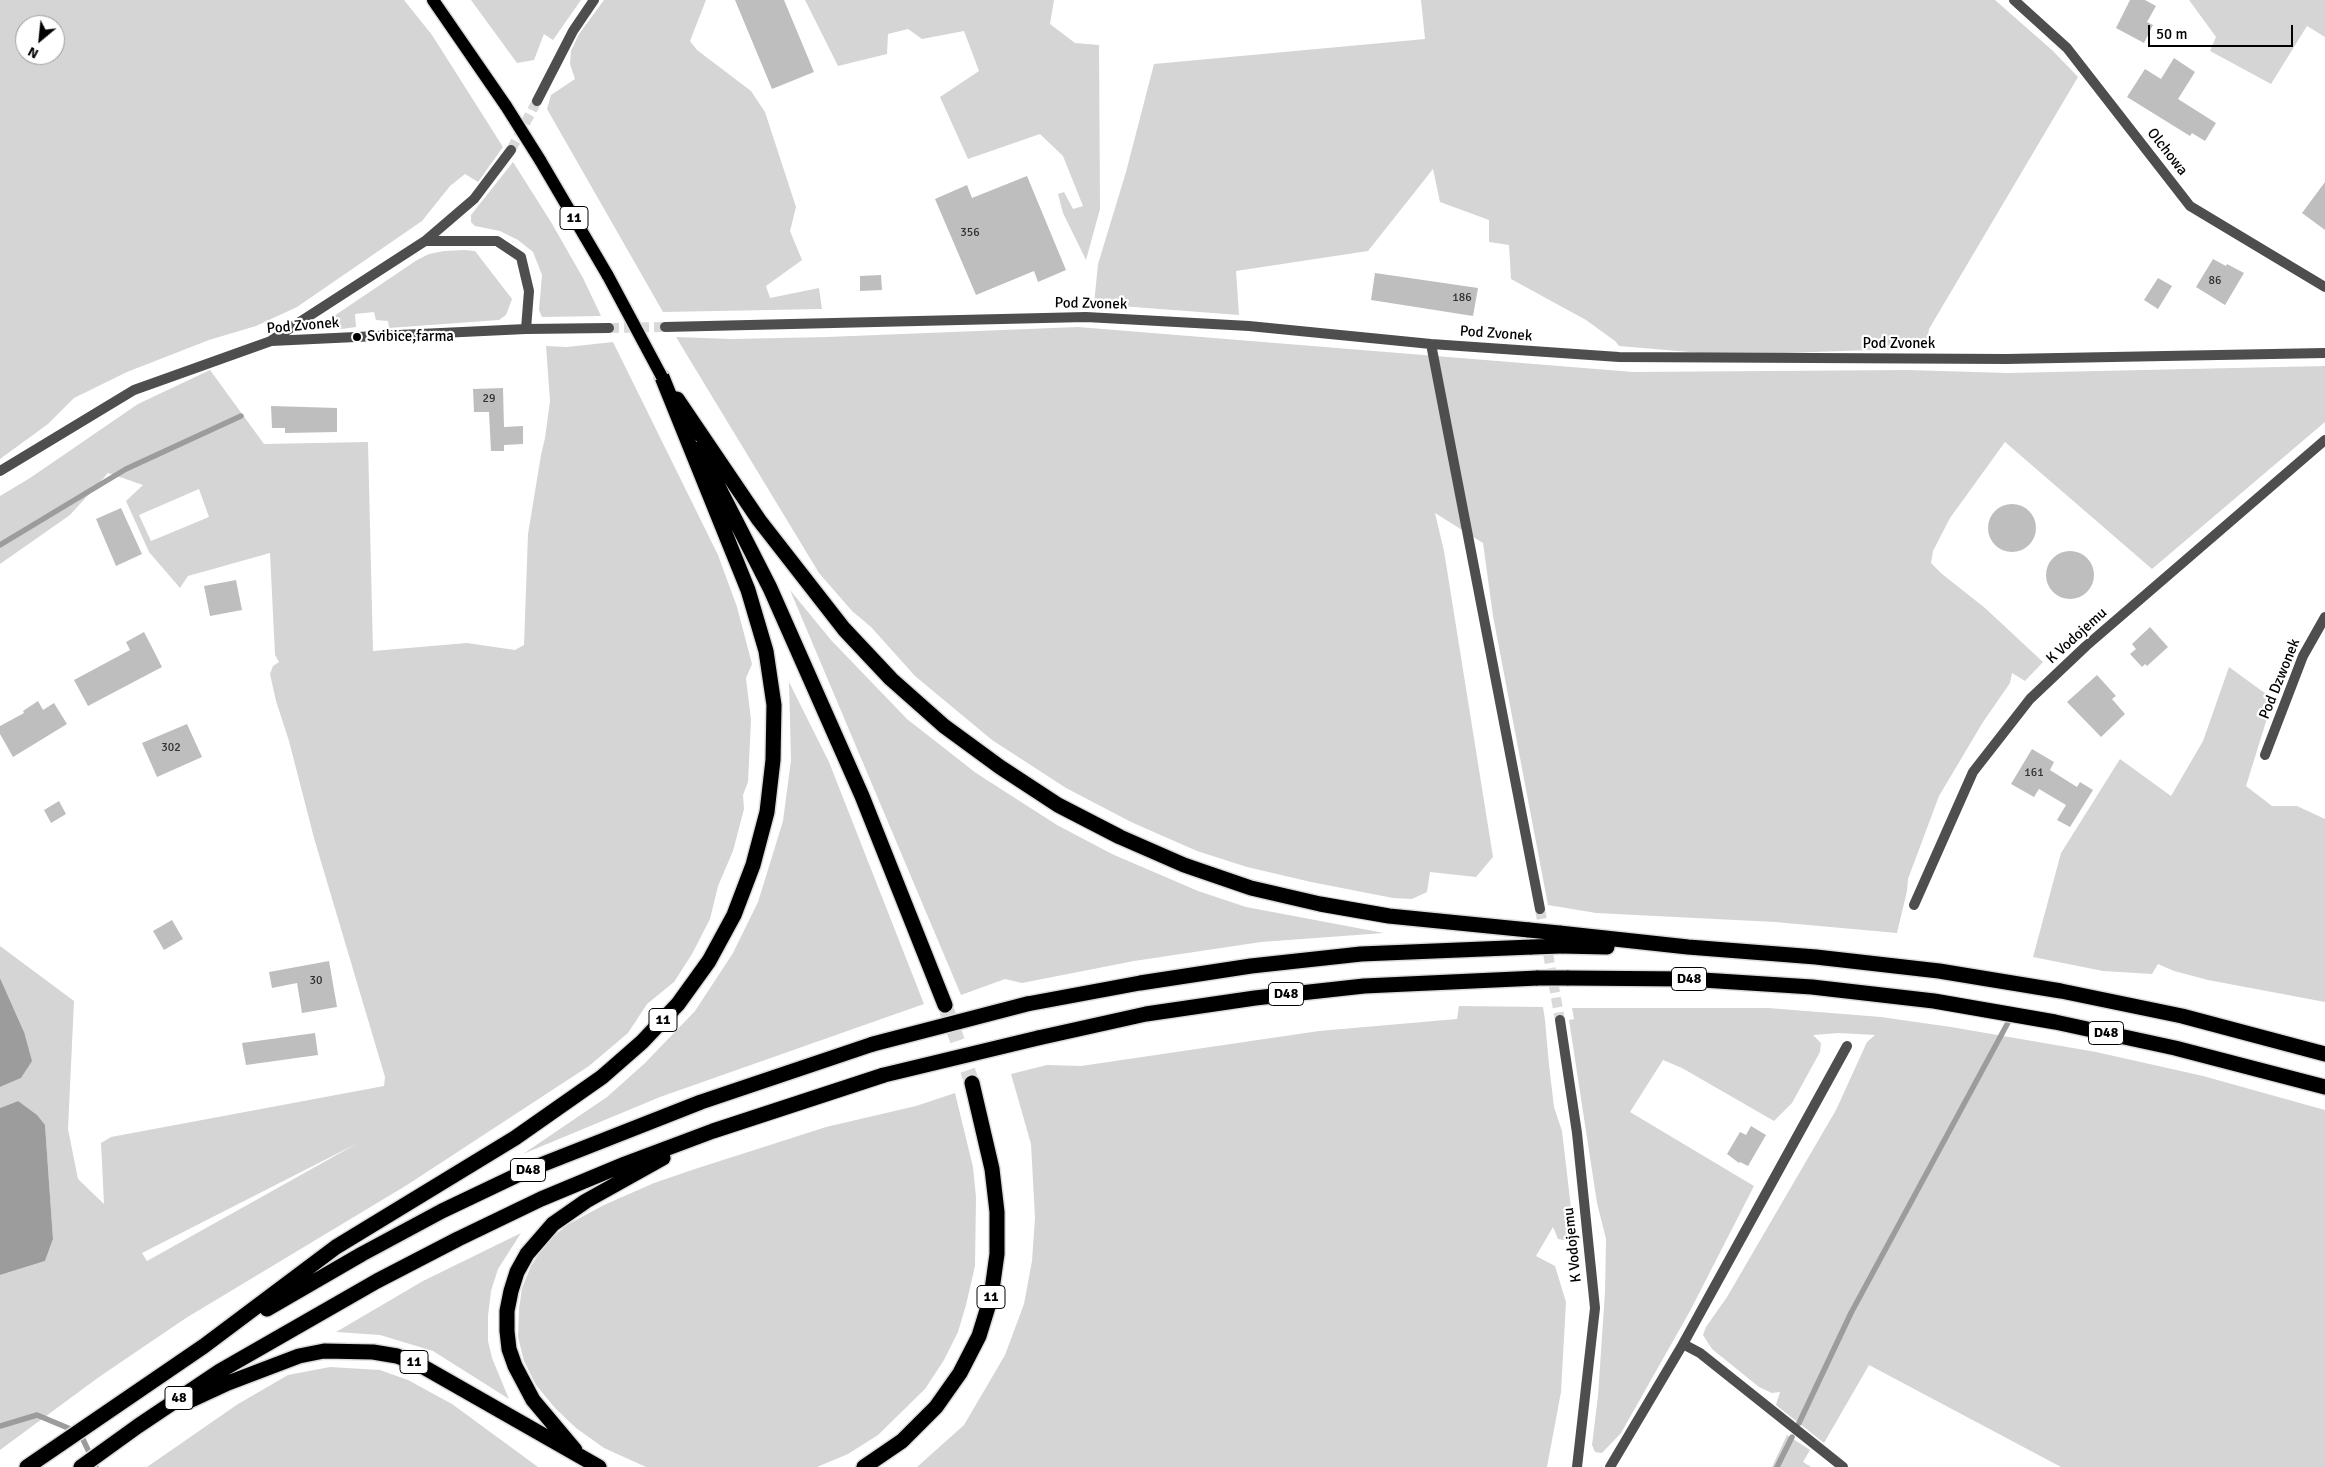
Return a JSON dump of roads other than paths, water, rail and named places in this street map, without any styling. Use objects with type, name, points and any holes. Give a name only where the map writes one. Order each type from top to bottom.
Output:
[{"type":"highway","points":[[662,377],[759,520],[844,629],[891,679],[944,726],[1000,767],[1058,805],[1120,837],[1184,865],[1251,888],[1320,904],[1389,916],[1529,930],[1560,940]]},
{"type":"highway","name":"11","points":[[662,377],[770,588],[862,796],[945,1005]]},
{"type":"highway","name":"11","points":[[27,1467],[204,1346],[336,1247],[515,1138],[602,1077],[642,1042],[678,1004],[709,960],[734,915],[753,865],[767,812],[773,760],[774,705],[766,651],[748,590],[662,377]]},
{"type":"highway","name":"D48","points":[[204,1346],[362,1254],[442,1211],[528,1170],[702,1102],[873,1044],[1027,1004],[1140,983],[1251,966],[1361,954],[1532,947],[1560,940],[1816,957],[1939,972],[2061,991],[2182,1016],[2325,1054]]},
{"type":"highway","name":"D48","points":[[224,1377],[377,1281],[458,1239],[541,1199],[713,1131],[884,1075],[1146,1014],[1255,998],[1364,986],[1538,978],[1716,981],[1812,987],[1934,1001],[2055,1022],[2175,1048],[2325,1087]]},
{"type":"highway","name":"11","points":[[864,1467],[902,1441],[936,1407],[960,1373],[978,1336],[992,1297],[997,1254],[997,1212],[992,1168],[972,1082]]},
{"type":"highway","points":[[581,1457],[534,1400],[514,1366],[509,1349],[507,1311],[517,1272],[539,1239],[569,1211],[713,1131]]},
{"type":"highway","name":"11","points":[[81,1467],[138,1426],[224,1377],[324,1351],[374,1352],[397,1356],[420,1365],[454,1382],[486,1403],[599,1467]]},
{"type":"main road","name":"11","points":[[433,0],[506,106],[540,160],[608,276],[662,377]]},
{"type":"street","points":[[537,101],[573,31],[594,0]]},
{"type":"street","name":"Olchowa","points":[[2014,0],[2067,48],[2190,206],[2325,287]]},
{"type":"street","points":[[271,341],[425,241],[474,199],[511,150]]},
{"type":"street","points":[[425,241],[498,241],[521,257],[529,291],[526,329]]},
{"type":"street","name":"Pod Zvonek","points":[[665,328],[1086,317],[1249,326],[1431,344],[1618,357],[2006,359],[2325,353]]},
{"type":"street","name":"Pod Zvonek","points":[[0,471],[134,390],[271,341],[526,329],[609,328]]},
{"type":"street","points":[[1431,344],[1540,909]]},
{"type":"street","name":"K Vodojemu","points":[[1914,905],[1973,772],[2030,699],[2086,646],[2325,440]]},
{"type":"street","name":"Pod Dzwonek","points":[[2266,755],[2303,656],[2325,616]]},
{"type":"street","name":"K Vodojemu","points":[[1560,1020],[1577,1133],[1595,1308],[1576,1467]]},
{"type":"street","points":[[1610,1467],[1683,1344],[1847,1046]]},
{"type":"street","points":[[1683,1344],[1700,1353],[1843,1467]]},
{"type":"waterway","points":[[0,545],[126,469],[241,416]]},
{"type":"waterway","points":[[1799,1423],[1851,1313],[2011,1017]]},
{"type":"waterway","points":[[0,1426],[37,1415],[80,1433],[96,1467]]},
{"type":"waterway","points":[[1777,1467],[1792,1437]]},
{"type":"tunnel","points":[[511,150],[537,101]]},
{"type":"tunnel","points":[[609,328],[665,327]]},
{"type":"tunnel","points":[[1540,909],[1560,1020]]},
{"type":"tunnel","points":[[945,1005],[972,1083]]},
{"type":"place","name":"Svibice,farma","points":[[357,337]]}]
